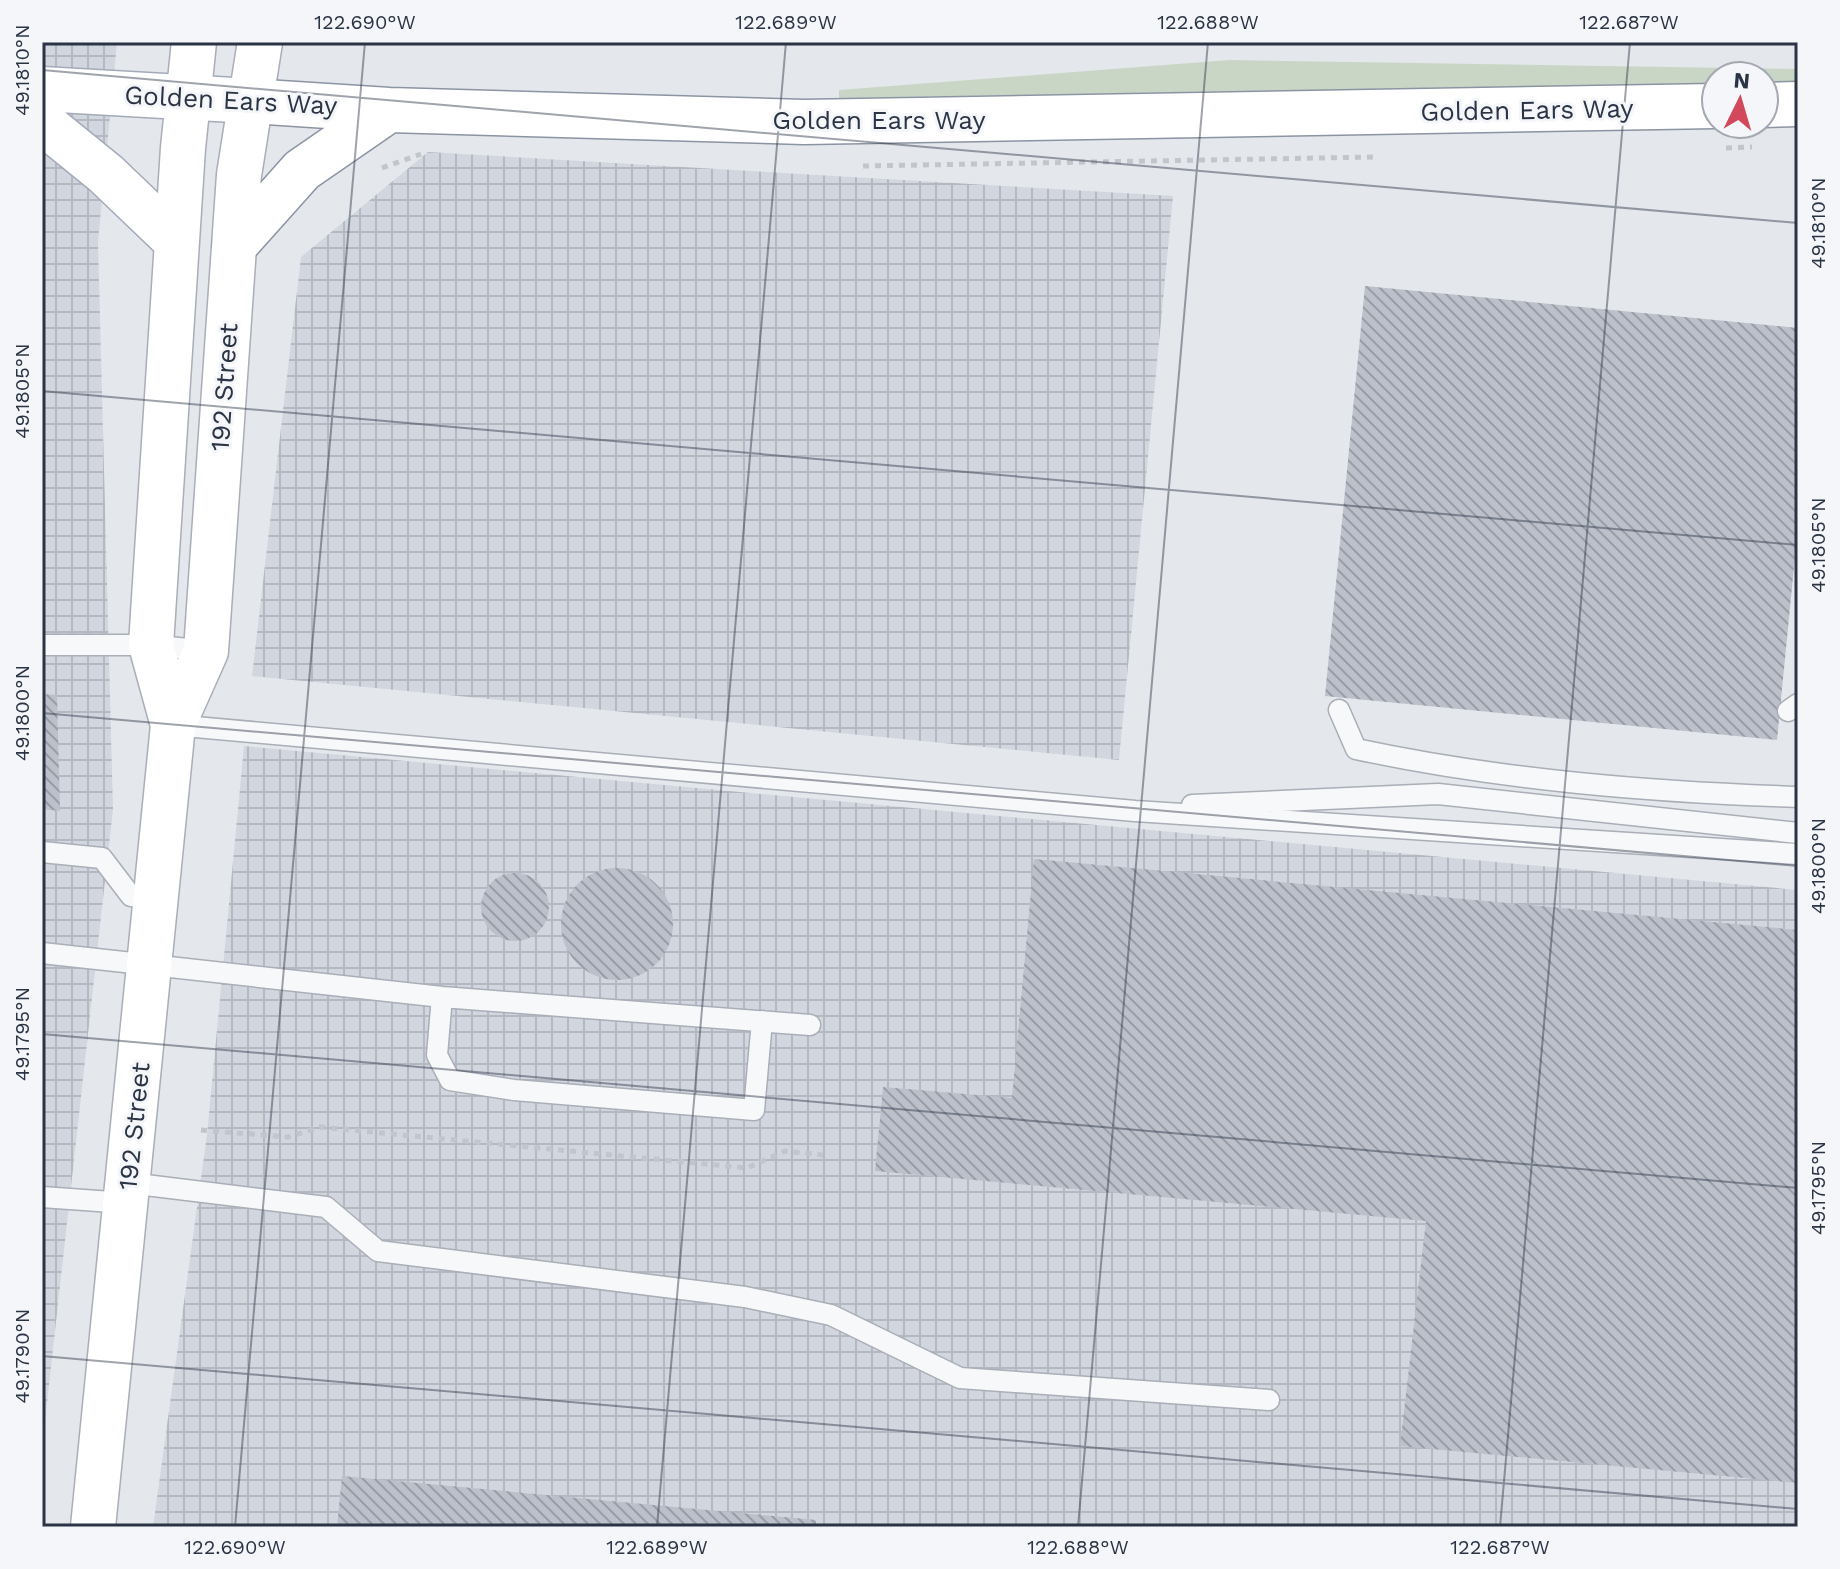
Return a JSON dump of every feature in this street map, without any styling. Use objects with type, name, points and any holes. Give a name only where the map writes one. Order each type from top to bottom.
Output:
[{"type":"main road","name":"192 Street","points":[[173,725],[151,645],[176,241],[194,42]]},
{"type":"main road","name":"192 Street","points":[[93,1527],[152,966],[173,725],[206,651],[239,175],[260,42]]},
{"type":"main road","name":"Golden Ears Way","points":[[42,89],[389,110],[804,122],[1700,106]]},
{"type":"main road","points":[[235,245],[302,170],[389,110]]},
{"type":"main road","points":[[42,122],[106,174],[176,241]]},
{"type":"lane","points":[[42,645],[151,645],[206,651]]},
{"type":"lane","points":[[1339,710],[1356,749],[1430,765],[1615,787],[1798,797]]},
{"type":"lane","points":[[173,725],[1135,811],[1798,854]]},
{"type":"lane","points":[[1135,811],[1228,802],[1438,794],[1798,833]]},
{"type":"lane","points":[[42,852],[102,858],[131,896],[158,898]]},
{"type":"lane","points":[[42,953],[442,997],[810,1025]]},
{"type":"lane","points":[[442,997],[437,1055],[450,1080],[514,1090],[754,1110],[762,1021]]},
{"type":"lane","points":[[42,1197],[128,1193],[326,1207],[378,1251],[745,1297],[831,1315],[960,1378],[1269,1400]]},
{"type":"path","points":[[201,1130],[288,1137],[320,1127],[747,1168],[785,1151],[823,1155]]},
{"type":"shaded area","points":[[42,42],[117,42],[98,242],[113,809],[42,1448]]},
{"type":"shaded area","points":[[428,152],[1173,196],[1119,760],[252,676],[301,257]]},
{"type":"shaded area","points":[[244,746],[1798,890],[1798,1527],[153,1527],[207,1135]]},
{"type":"green space","points":[[1230,60],[1700,67],[1700,83],[839,98],[839,90]]},
{"type":"green space","points":[[1780,69],[1798,69],[1798,81],[1780,82]]},
{"type":"building","points":[[1365,286],[1798,328],[1798,526],[1777,740],[1325,696]]},
{"type":"building","points":[[42,694],[57,695],[60,811],[42,809]]},
{"type":"building","points":[[1034,859],[1798,930],[1798,1483],[1400,1446],[1426,1221],[875,1171],[883,1087],[1012,1098]]},
{"type":"building","points":[[617,868],[638,873],[656,885],[668,903],[673,924],[668,945],[656,963],[638,975],[617,980],[596,975],[578,963],[566,945],[561,924],[566,903],[578,885],[596,873]]},
{"type":"building","points":[[508,873],[522,873],[534,878],[544,888],[549,907],[544,926],[534,936],[522,941],[508,941],[496,936],[486,926],[481,914],[481,900],[486,888],[496,878]]},
{"type":"building","points":[[342,1476],[816,1520],[816,1527],[337,1527]]}]
